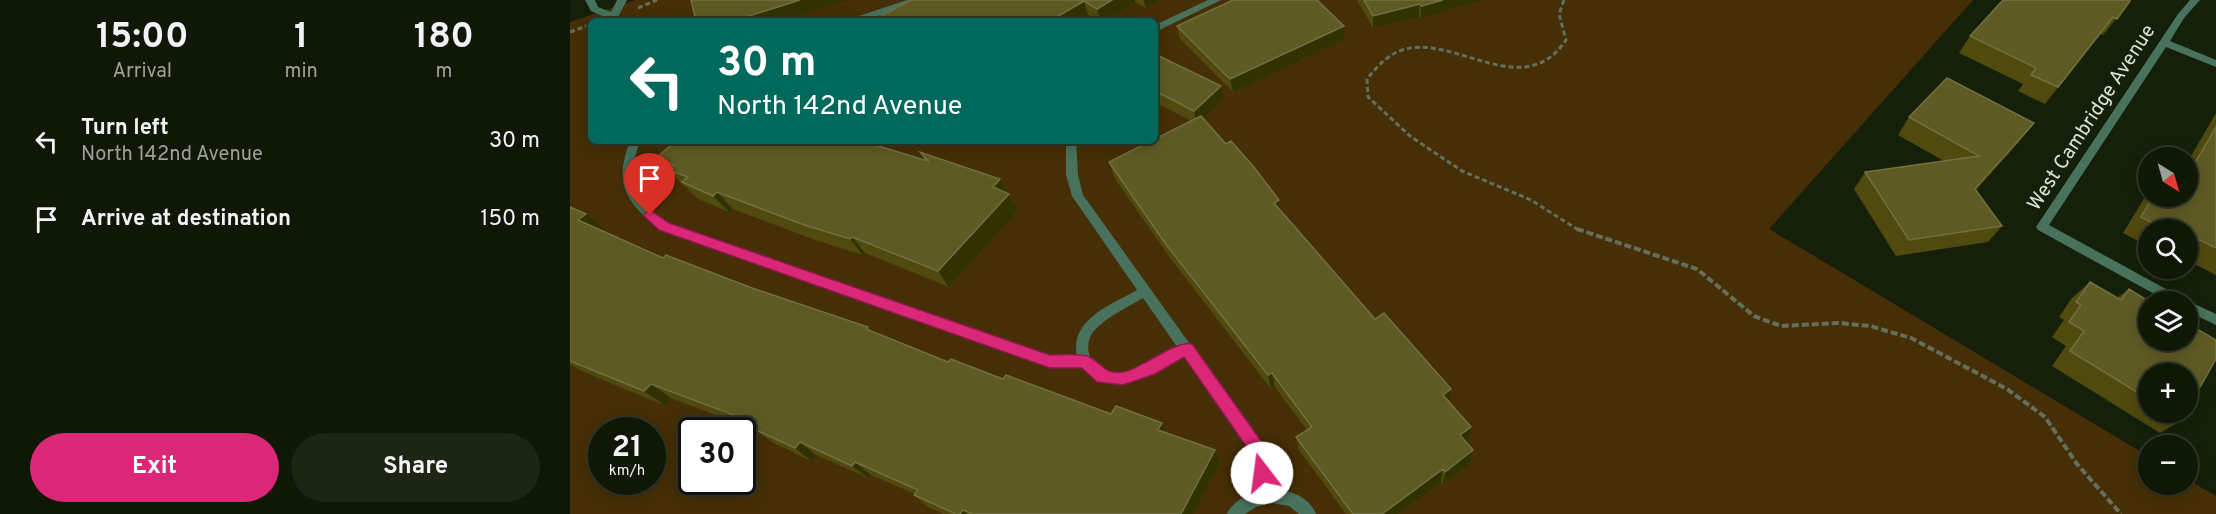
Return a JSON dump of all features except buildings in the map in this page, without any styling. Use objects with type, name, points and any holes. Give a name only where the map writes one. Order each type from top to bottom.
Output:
[{"type":"street","points":[[590,0],[594,9],[611,18]]},
{"type":"street","points":[[613,18],[622,0]]},
{"type":"street","points":[[862,18],[917,0]]},
{"type":"street","points":[[1158,28],[1216,0]]},
{"type":"street","name":"West Cambridge Avenue","points":[[2161,291],[2042,227],[2164,42],[2195,0]]},
{"type":"street","points":[[2164,42],[2216,64]]},
{"type":"street","points":[[634,144],[628,158],[627,180],[636,204],[664,227],[1050,362],[1085,362]]},
{"type":"street","points":[[1071,144],[1072,175],[1078,196],[1258,451],[1265,496]]},
{"type":"street","points":[[1146,291],[1087,330],[1081,345],[1085,362],[1102,377],[1123,378],[1149,369],[1186,348]]},
{"type":"street","points":[[2198,311],[2216,320]]},
{"type":"street","points":[[1234,514],[1249,502],[1265,496],[1280,496],[1294,500],[1309,514]]},
{"type":"path","points":[[1564,0],[1559,14],[1566,40],[1559,53],[1533,65],[1500,68],[1438,48],[1408,49],[1384,59],[1367,79],[1368,97],[1410,136],[1462,171],[1531,200],[1578,230],[1697,268],[1724,288],[1754,316],[1781,327],[1838,324],[1870,326],[1911,339],[2007,389],[2045,417],[2077,464],[2121,514]]},
{"type":"path","points":[[570,32],[588,26]]},
{"type":"shaded area","points":[[635,0],[1973,0],[1769,229],[2138,450],[2138,495],[2198,495],[2198,485],[2216,496],[2216,514],[570,514],[570,22]]},
{"type":"route","points":[[650,215],[664,227],[1050,362],[1085,362],[1102,377],[1123,378],[1149,369],[1186,348],[1258,451],[1262,473]]}]
